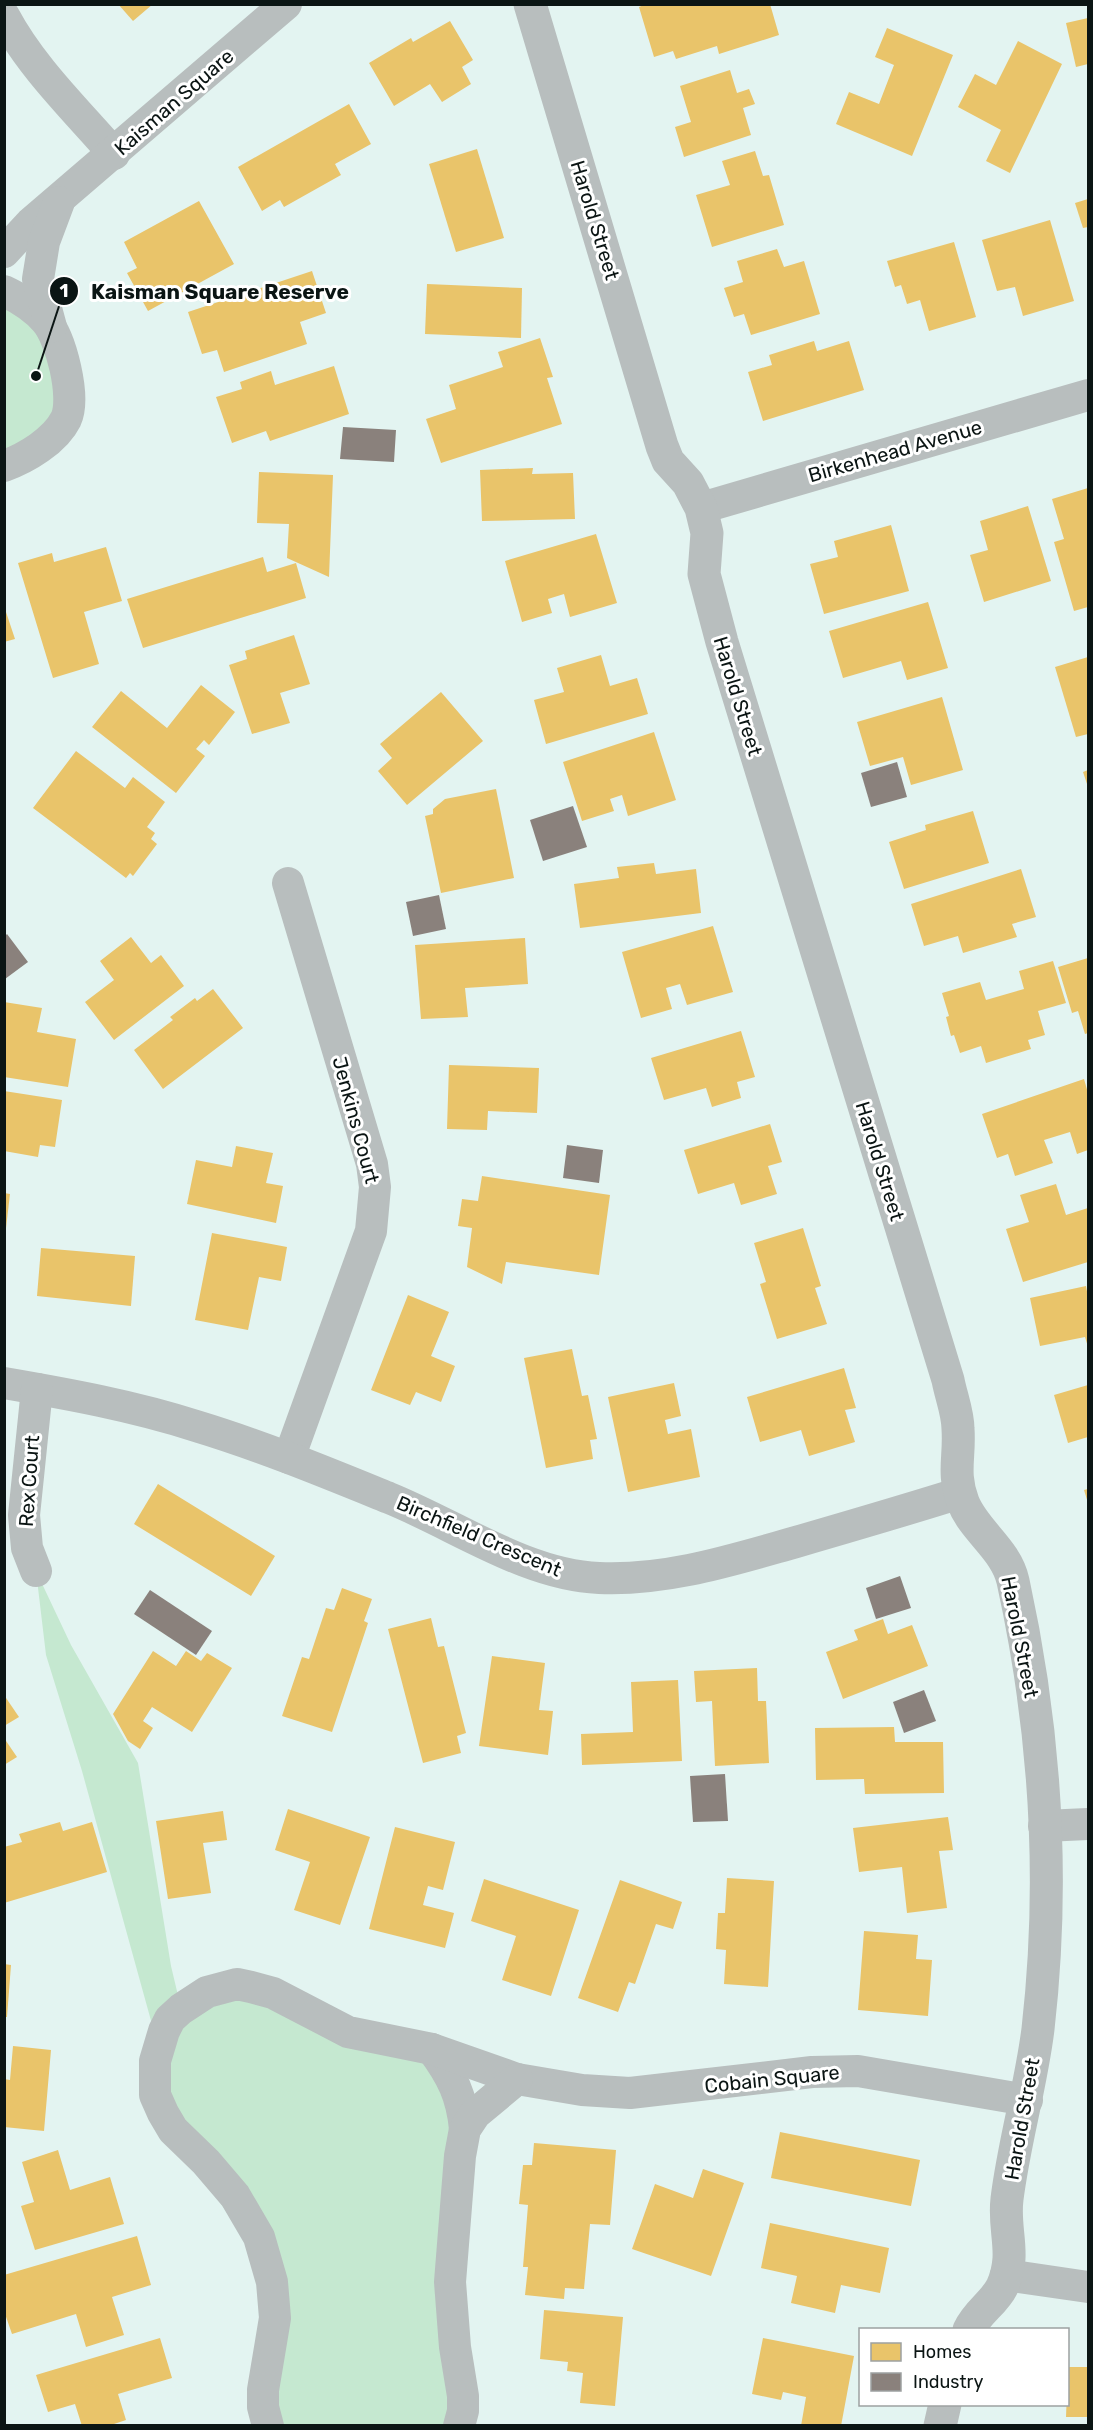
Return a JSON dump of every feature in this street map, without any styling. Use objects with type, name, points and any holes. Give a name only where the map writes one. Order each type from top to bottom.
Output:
[{"type":"street","name":"Kaisman Square","points":[[4,252],[60,198],[286,4]]},
{"type":"street","name":"Harold Street","points":[[530,4],[662,446],[668,461],[688,483],[701,508],[707,533],[704,574],[722,642],[948,1380],[958,1429],[956,1477],[960,1492],[972,1519],[994,1545],[1012,1578],[1042,1766],[1046,1880],[1042,1982],[1027,2100],[1007,2199],[1006,2223],[1011,2248],[1006,2275],[996,2297],[978,2315],[970,2328]]},
{"type":"street","points":[[4,16],[12,31],[38,66],[114,154]]},
{"type":"street","points":[[4,466],[29,455],[47,441],[67,418],[68,382],[38,279],[44,242],[60,198]]},
{"type":"street","points":[[4,291],[25,303],[52,329]]},
{"type":"street","name":"Birkenhead Avenue","points":[[701,508],[1089,395]]},
{"type":"street","name":"Jenkins Court","points":[[288,883],[372,1164],[375,1187],[371,1231],[289,1458]]},
{"type":"street","name":"Birchfield Crescent","points":[[4,1383],[178,1421],[289,1458],[399,1502],[545,1568],[570,1575],[635,1578],[675,1574],[775,1548],[960,1492]]},
{"type":"street","name":"Rex Court","points":[[36,1571],[27,1548],[24,1515],[37,1389]]},
{"type":"street","points":[[1044,1826],[1089,1824]]},
{"type":"street","name":"Cobain Square","points":[[268,2426],[263,2407],[263,2390],[275,2318],[272,2283],[259,2237],[235,2196],[206,2162],[173,2130],[155,2095],[153,2076],[158,2046],[164,2031],[171,2019],[207,1992],[237,1984],[273,1994],[348,2032],[432,2049],[517,2079],[582,2090],[630,2093],[812,2072],[858,2071],[1027,2100]]},
{"type":"street","points":[[432,2049],[449,2072],[463,2108],[465,2129],[454,2209],[450,2282],[455,2347],[463,2396],[463,2411],[459,2426]]},
{"type":"street","points":[[465,2129],[487,2102],[517,2079]]},
{"type":"street","points":[[1006,2275],[1089,2287]]},
{"type":"street","points":[[940,2426],[945,2406]]},
{"type":"green space","points":[[5,291],[25,303],[69,396],[5,466]]},
{"type":"green space","points":[[36,1571],[71,1645],[138,1763],[171,1966],[181,2008],[222,1987],[449,2072],[459,2425],[268,2425],[272,2282],[173,2130],[158,2046],[82,1771],[46,1655]]},
{"type":"building: Homes","points":[[118,4],[153,4],[133,21]]},
{"type":"building: Homes","points":[[646,4],[770,4],[779,35],[719,54],[717,46],[676,59],[673,51],[654,57],[639,7]]},
{"type":"building: Homes","points":[[1088,18],[1088,64],[1076,67],[1066,23]]},
{"type":"building: Homes","points":[[450,21],[473,60],[462,67],[471,84],[442,102],[430,84],[394,106],[369,63],[411,38],[413,42]]},
{"type":"building: Homes","points":[[887,28],[953,55],[912,156],[836,124],[849,92],[879,104],[894,65],[875,57]]},
{"type":"building: Homes","points":[[1018,41],[1062,64],[1010,173],[986,161],[1001,130],[958,107],[975,74],[996,85]]},
{"type":"building: Homes","points":[[730,70],[737,93],[749,89],[755,104],[743,108],[751,135],[684,157],[675,127],[691,122],[680,86]]},
{"type":"building: Homes","points":[[349,104],[371,144],[335,164],[341,175],[284,207],[280,200],[262,211],[238,167]]},
{"type":"building: Homes","points":[[477,149],[504,238],[456,252],[429,164]]},
{"type":"building: Homes","points":[[755,151],[763,176],[769,175],[784,225],[712,247],[696,195],[730,185],[722,161]]},
{"type":"building: Homes","points":[[1088,199],[1088,227],[1083,228],[1075,203]]},
{"type":"building: Homes","points":[[199,201],[234,264],[148,311],[127,273],[137,268],[124,242]]},
{"type":"building: Homes","points":[[1050,220],[1074,301],[1023,316],[1015,287],[997,291],[982,240]]},
{"type":"building: Homes","points":[[954,242],[976,317],[929,331],[920,300],[907,304],[901,285],[895,287],[887,261]]},
{"type":"building: Homes","points":[[777,249],[784,267],[804,261],[820,314],[751,335],[744,314],[734,317],[724,288],[743,282],[737,261]]},
{"type":"building: Homes","points":[[312,271],[326,313],[300,322],[307,344],[224,372],[217,350],[202,354],[188,312]]},
{"type":"building: Homes","points":[[427,284],[522,288],[521,338],[425,334]]},
{"type":"building: Homes","points":[[540,338],[553,377],[547,378],[562,424],[441,463],[426,419],[456,409],[449,385],[503,367],[498,352]]},
{"type":"building: Homes","points":[[814,341],[817,351],[849,341],[864,390],[763,421],[748,372],[772,365],[769,355]]},
{"type":"building: Homes","points":[[334,366],[349,414],[270,441],[266,431],[232,443],[216,397],[242,389],[240,382],[271,371],[275,385]]},
{"type":"building: Homes","points":[[533,468],[532,474],[573,473],[575,519],[482,521],[480,470]]},
{"type":"building: Homes","points":[[259,472],[333,475],[329,577],[287,558],[289,524],[257,523]]},
{"type":"building: Homes","points":[[1088,488],[1088,607],[1074,611],[1054,542],[1064,539],[1052,499]]},
{"type":"building: Homes","points":[[1028,506],[1051,581],[984,602],[970,555],[988,550],[980,521]]},
{"type":"building: Homes","points":[[891,525],[909,591],[824,614],[810,564],[838,557],[834,541]]},
{"type":"building: Homes","points":[[596,534],[617,603],[570,617],[564,594],[548,599],[552,613],[522,622],[505,561]]},
{"type":"building: Homes","points":[[106,547],[122,601],[84,612],[99,664],[53,678],[18,563],[52,553],[54,562]]},
{"type":"building: Homes","points":[[263,557],[267,572],[296,563],[306,598],[143,648],[127,599]]},
{"type":"building: Homes","points":[[928,602],[948,668],[907,680],[901,661],[843,678],[829,631]]},
{"type":"building: Homes","points":[[4,606],[15,639],[4,642]]},
{"type":"building: Homes","points":[[294,635],[310,684],[280,693],[290,723],[252,734],[229,665],[247,659],[245,651]]},
{"type":"building: Homes","points":[[601,655],[610,686],[637,678],[648,714],[546,744],[534,700],[564,692],[557,668]]},
{"type":"building: Homes","points":[[1088,657],[1088,734],[1076,737],[1055,667]]},
{"type":"building: Homes","points":[[201,685],[235,712],[209,745],[204,740],[196,749],[205,756],[176,793],[92,727],[121,691],[167,728]]},
{"type":"building: Homes","points":[[441,692],[483,741],[407,805],[378,771],[392,758],[380,744]]},
{"type":"building: Homes","points":[[942,697],[963,770],[911,785],[903,757],[870,766],[857,722]]},
{"type":"building: Homes","points":[[654,732],[676,800],[628,816],[622,795],[610,799],[614,811],[582,821],[563,762]]},
{"type":"building: Homes","points":[[76,751],[125,788],[133,777],[165,802],[147,827],[155,833],[151,839],[157,844],[133,876],[130,873],[126,878],[33,808]]},
{"type":"building: Homes","points":[[1088,770],[1088,787],[1083,772]]},
{"type":"building: Homes","points":[[496,789],[514,878],[441,893],[425,816],[433,814],[433,809],[445,799]]},
{"type":"building: Homes","points":[[973,811],[989,863],[904,889],[889,842],[926,830],[925,825]]},
{"type":"building: Homes","points":[[654,863],[656,874],[696,869],[701,913],[580,928],[574,884],[619,878],[617,867]]},
{"type":"building: Homes","points":[[1021,869],[1036,917],[1012,924],[1017,937],[963,953],[958,936],[924,946],[911,904]]},
{"type":"building: Homes","points":[[713,926],[733,992],[687,1005],[680,984],[666,988],[672,1009],[641,1018],[622,952]]},
{"type":"building: Homes","points":[[131,937],[151,963],[161,955],[184,986],[114,1040],[85,1002],[114,980],[100,961]]},
{"type":"building: Homes","points":[[525,938],[528,984],[465,988],[468,1017],[421,1019],[415,945]]},
{"type":"building: Homes","points":[[1088,958],[1088,1033],[1085,1034],[1078,1011],[1072,1013],[1058,967]]},
{"type":"building: Homes","points":[[1053,961],[1066,1003],[1038,1011],[1045,1035],[1028,1040],[1031,1049],[986,1063],[981,1046],[960,1053],[954,1035],[951,1036],[946,1017],[949,1016],[942,993],[980,982],[986,1000],[1024,989],[1019,971]]},
{"type":"building: Homes","points":[[213,989],[243,1028],[163,1089],[134,1050],[173,1020],[170,1017],[195,998],[197,1001]]},
{"type":"building: Homes","points":[[4,1002],[42,1008],[37,1032],[76,1039],[68,1087],[4,1077]]},
{"type":"building: Homes","points":[[741,1031],[755,1077],[737,1082],[741,1098],[712,1107],[706,1088],[664,1100],[651,1058]]},
{"type":"building: Homes","points":[[449,1065],[539,1068],[537,1113],[488,1111],[487,1130],[447,1129]]},
{"type":"building: Homes","points":[[1084,1079],[1088,1093],[1088,1150],[1077,1154],[1070,1132],[1044,1140],[1053,1163],[1015,1176],[1008,1154],[997,1158],[982,1114]]},
{"type":"building: Homes","points":[[4,1091],[62,1100],[55,1147],[40,1145],[38,1157],[4,1151]]},
{"type":"building: Homes","points":[[770,1124],[782,1162],[768,1166],[777,1194],[741,1205],[734,1183],[698,1194],[684,1150]]},
{"type":"building: Homes","points":[[236,1146],[273,1153],[266,1183],[283,1186],[276,1223],[187,1204],[196,1160],[232,1167]]},
{"type":"building: Homes","points":[[482,1176],[610,1195],[599,1275],[506,1262],[502,1284],[467,1267],[472,1228],[458,1226],[462,1199],[478,1201]]},
{"type":"building: Homes","points":[[1056,1184],[1066,1215],[1088,1208],[1088,1262],[1023,1282],[1006,1229],[1029,1222],[1020,1195]]},
{"type":"building: Homes","points":[[4,1193],[10,1194],[6,1228],[4,1227]]},
{"type":"building: Homes","points":[[803,1228],[821,1286],[815,1288],[827,1324],[777,1339],[760,1284],[766,1282],[754,1243]]},
{"type":"building: Homes","points":[[212,1233],[287,1247],[281,1281],[259,1277],[248,1330],[195,1320]]},
{"type":"building: Homes","points":[[41,1248],[135,1256],[131,1306],[37,1296]]},
{"type":"building: Homes","points":[[1086,1286],[1088,1347],[1085,1337],[1040,1346],[1030,1298]]},
{"type":"building: Homes","points":[[408,1295],[449,1312],[431,1356],[455,1366],[441,1402],[416,1392],[410,1405],[371,1390]]},
{"type":"building: Homes","points":[[572,1349],[582,1396],[588,1395],[597,1439],[590,1440],[593,1459],[546,1468],[524,1358]]},
{"type":"building: Homes","points":[[844,1368],[856,1408],[845,1410],[855,1442],[809,1456],[801,1430],[760,1442],[747,1397]]},
{"type":"building: Homes","points":[[674,1383],[681,1416],[665,1420],[668,1434],[691,1429],[700,1477],[628,1492],[608,1397]]},
{"type":"building: Homes","points":[[1088,1385],[1088,1437],[1068,1443],[1054,1395]]},
{"type":"building: Homes","points":[[158,1484],[275,1556],[251,1596],[134,1524]]},
{"type":"building: Homes","points":[[1088,1489],[1088,1503],[1084,1490]]},
{"type":"building: Homes","points":[[342,1588],[372,1599],[364,1621],[368,1623],[332,1732],[282,1716],[302,1657],[309,1659],[326,1608],[334,1610]]},
{"type":"building: Homes","points":[[431,1618],[438,1647],[444,1646],[466,1733],[457,1736],[461,1753],[423,1763],[388,1629]]},
{"type":"building: Homes","points":[[883,1619],[888,1634],[912,1625],[928,1666],[843,1699],[826,1652],[858,1640],[854,1630]]},
{"type":"building: Homes","points":[[153,1651],[176,1666],[186,1651],[201,1661],[207,1653],[232,1668],[192,1732],[152,1707],[143,1721],[153,1728],[140,1749],[128,1741],[113,1714]]},
{"type":"building: Homes","points":[[492,1656],[545,1663],[539,1710],[553,1711],[548,1755],[479,1746]]},
{"type":"building: Homes","points":[[757,1668],[758,1701],[766,1701],[769,1763],[715,1766],[712,1701],[696,1702],[694,1671]]},
{"type":"building: Homes","points":[[678,1680],[682,1761],[582,1765],[581,1734],[633,1732],[631,1682]]},
{"type":"building: Homes","points":[[4,1695],[19,1717],[4,1726]]},
{"type":"building: Homes","points":[[894,1727],[895,1742],[943,1742],[944,1793],[865,1794],[864,1779],[816,1780],[815,1728]]},
{"type":"building: Homes","points":[[4,1738],[17,1757],[4,1765]]},
{"type":"building: Homes","points":[[288,1809],[370,1837],[340,1925],[294,1910],[310,1862],[275,1850]]},
{"type":"building: Homes","points":[[223,1811],[227,1840],[203,1843],[211,1893],[168,1899],[156,1821]]},
{"type":"building: Homes","points":[[948,1817],[953,1850],[939,1851],[947,1908],[907,1913],[902,1867],[859,1872],[853,1828]]},
{"type":"building: Homes","points":[[60,1822],[63,1831],[92,1822],[107,1872],[4,1903],[4,1847],[22,1842],[19,1834]]},
{"type":"building: Homes","points":[[395,1827],[455,1842],[443,1890],[428,1886],[423,1905],[454,1913],[445,1948],[369,1929]]},
{"type":"building: Homes","points":[[727,1878],[774,1881],[768,1987],[724,1984],[726,1950],[716,1949],[718,1913],[725,1913]]},
{"type":"building: Homes","points":[[484,1879],[579,1910],[551,1996],[502,1980],[516,1936],[471,1921]]},
{"type":"building: Homes","points":[[620,1880],[682,1902],[673,1929],[656,1924],[635,1984],[629,1982],[618,2012],[578,1998]]},
{"type":"building: Homes","points":[[864,1931],[918,1935],[916,1959],[932,1960],[928,2016],[858,2010]]},
{"type":"building: Homes","points":[[4,1964],[11,1965],[7,2017],[4,2017]]},
{"type":"building: Homes","points":[[13,2046],[51,2050],[44,2131],[4,2127],[4,2079],[10,2080]]},
{"type":"building: Homes","points":[[780,2132],[920,2160],[911,2206],[771,2178]]},
{"type":"building: Homes","points":[[534,2143],[616,2150],[610,2225],[590,2224],[584,2289],[565,2288],[564,2299],[525,2295],[528,2267],[523,2267],[528,2205],[519,2204],[523,2165],[532,2165]]},
{"type":"building: Homes","points":[[58,2150],[70,2190],[110,2177],[124,2224],[35,2250],[21,2206],[34,2202],[22,2162]]},
{"type":"building: Homes","points":[[703,2169],[744,2183],[711,2276],[632,2249],[655,2184],[693,2198]]},
{"type":"building: Homes","points":[[770,2223],[889,2248],[880,2293],[841,2285],[835,2313],[791,2303],[797,2276],[761,2268]]},
{"type":"building: Homes","points":[[137,2236],[151,2285],[112,2297],[124,2335],[86,2347],[76,2314],[12,2334],[4,2311],[4,2275]]},
{"type":"building: Homes","points":[[544,2310],[623,2317],[615,2406],[580,2403],[583,2373],[567,2371],[568,2362],[540,2359]]},
{"type":"building: Homes","points":[[160,2338],[172,2378],[118,2394],[126,2420],[108,2426],[82,2426],[75,2404],[48,2412],[36,2375]]},
{"type":"building: Homes","points":[[763,2338],[854,2356],[841,2426],[801,2426],[806,2397],[783,2392],[781,2400],[752,2394]]},
{"type":"building: Homes","points":[[1069,2367],[1088,2367],[1088,2417],[1066,2417],[1066,2406],[1069,2406]]},
{"type":"building: Industry","points":[[343,427],[396,430],[394,462],[340,459]]},
{"type":"building: Industry","points":[[897,762],[907,797],[871,807],[861,773]]},
{"type":"building: Industry","points":[[573,806],[587,847],[543,861],[530,820]]},
{"type":"building: Industry","points":[[439,895],[446,929],[413,936],[406,902]]},
{"type":"building: Industry","points":[[7,934],[28,962],[5,979],[5,936]]},
{"type":"building: Industry","points":[[567,1145],[603,1150],[599,1183],[563,1178]]},
{"type":"building: Industry","points":[[900,1576],[911,1608],[876,1619],[866,1588]]},
{"type":"building: Industry","points":[[150,1590],[212,1631],[196,1655],[134,1614]]},
{"type":"building: Industry","points":[[924,1690],[936,1721],[904,1733],[893,1702]]},
{"type":"building: Industry","points":[[725,1774],[728,1821],[693,1822],[690,1776]]},
{"type":"place","name":"Kaisman Square Reserve","points":[[36,376]]}]
